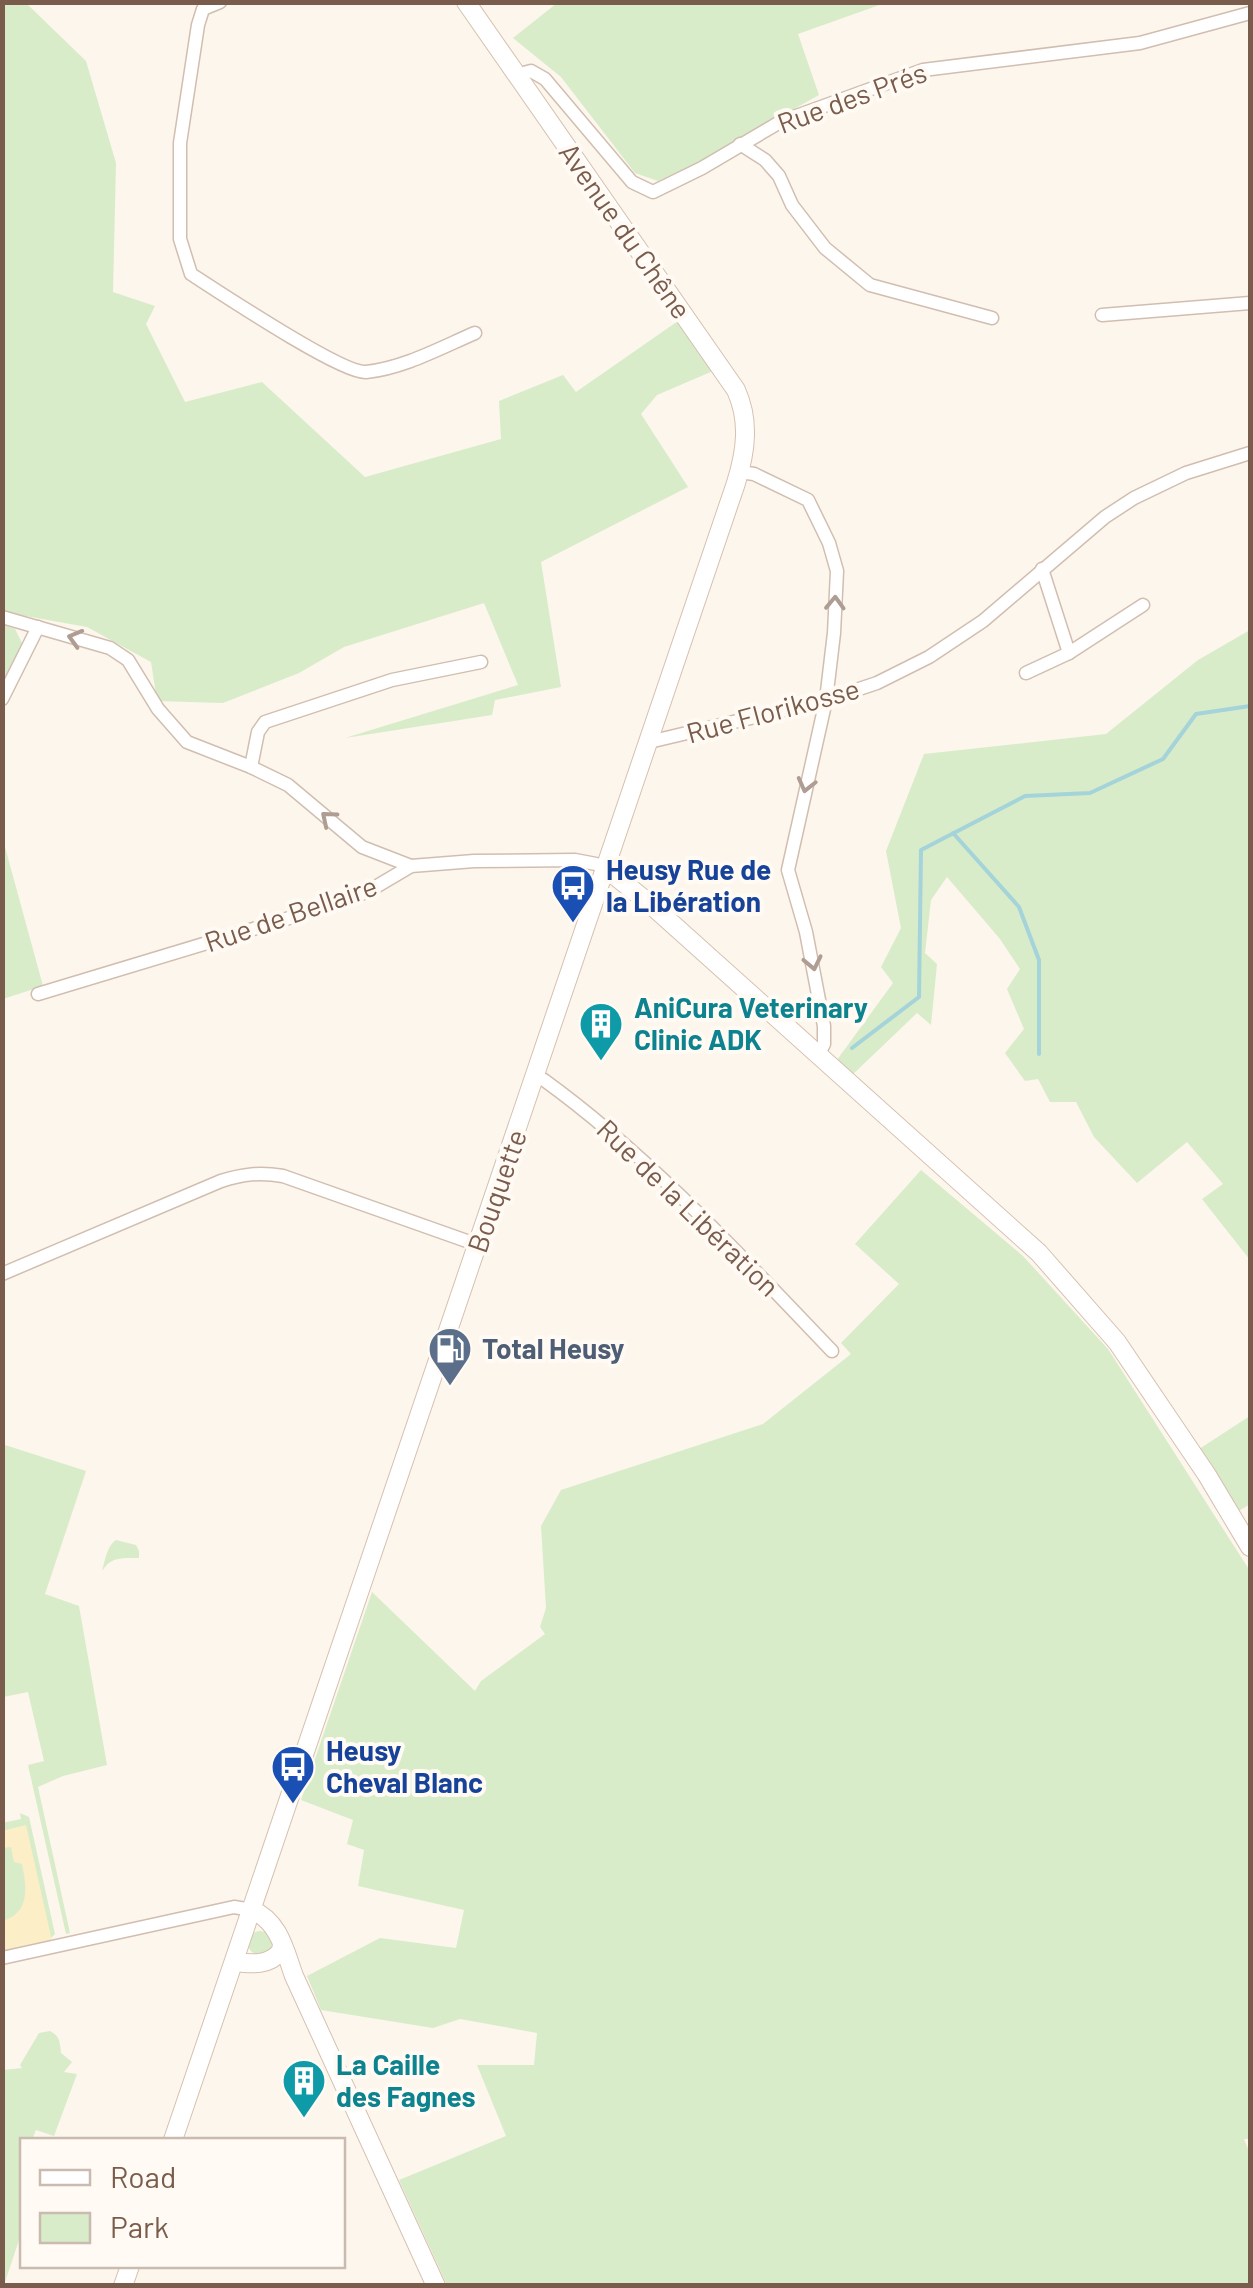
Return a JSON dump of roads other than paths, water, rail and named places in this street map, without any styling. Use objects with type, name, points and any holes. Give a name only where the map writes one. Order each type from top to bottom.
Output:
[{"type":"main road","name":"Avenue du Chêne","points":[[466,2],[736,390],[746,422],[740,472]]},
{"type":"main road","name":"Bouquette","points":[[174,2138],[740,472]]},
{"type":"main road","points":[[604,868],[649,903],[1039,1252],[1117,1342],[1250,1547]]},
{"type":"main road","points":[[252,1910],[267,1918],[277,1931],[436,2286]]},
{"type":"main road","points":[[234,1962],[271,1961],[282,1952],[282,1944]]},
{"type":"main road","points":[[271,1961],[294,1976]]},
{"type":"street","points":[[220,2],[199,6],[180,143],[180,238],[191,274],[324,356],[361,373],[400,364],[475,333]]},
{"type":"street","name":"Rue des Prés","points":[[516,74],[531,71],[545,79],[632,182],[653,192],[780,122],[923,70],[1140,43],[1250,13]]},
{"type":"street","points":[[740,144],[766,160],[779,176],[792,205],[825,248],[870,285],[992,318]]},
{"type":"street","points":[[1102,315],[1250,303]]},
{"type":"street","name":"Rue Florikosse","points":[[648,742],[826,700],[877,683],[929,657],[983,621],[1105,517],[1134,498],[1186,473],[1250,452]]},
{"type":"street","points":[[740,472],[754,474],[808,500],[829,543],[836,571],[826,700],[788,870],[822,1011],[824,1044],[818,1056]]},
{"type":"street","points":[[1042,569],[1068,653]]},
{"type":"street","points":[[1026,673],[1068,653],[1142,605]]},
{"type":"street","points":[[2,617],[110,648],[128,660],[158,708],[187,742],[288,785],[362,847],[410,866]]},
{"type":"street","points":[[2,698],[38,627]]},
{"type":"street","points":[[251,767],[258,732],[265,722],[392,680],[481,662]]},
{"type":"street","name":"Rue de Bellaire","points":[[38,994],[351,898],[410,866],[575,860],[604,868]]},
{"type":"street","name":"Rue de la Libération","points":[[536,1076],[609,1128],[832,1351]]},
{"type":"street","points":[[2,1274],[221,1180],[260,1172],[283,1176],[478,1246]]},
{"type":"street","points":[[2,1958],[234,1906],[252,1910]]},
{"type":"waterway","points":[[852,1048],[919,997],[921,850],[1025,796],[1090,793],[1163,759],[1196,714],[1250,706]]},
{"type":"waterway","points":[[953,833],[1019,907],[1039,960],[1039,1054]]},
{"type":"place","name":"Heusy Rue de la Libération","points":[[573,924]]},
{"type":"place","name":"AniCura Veterinary Clinic ADK","points":[[601,1062]]},
{"type":"place","name":"Total Heusy","points":[[450,1387]]},
{"type":"place","name":"Heusy Cheval Blanc","points":[[293,1805]]},
{"type":"place","name":"La Caille des Fagnes","points":[[304,2119]]}]
